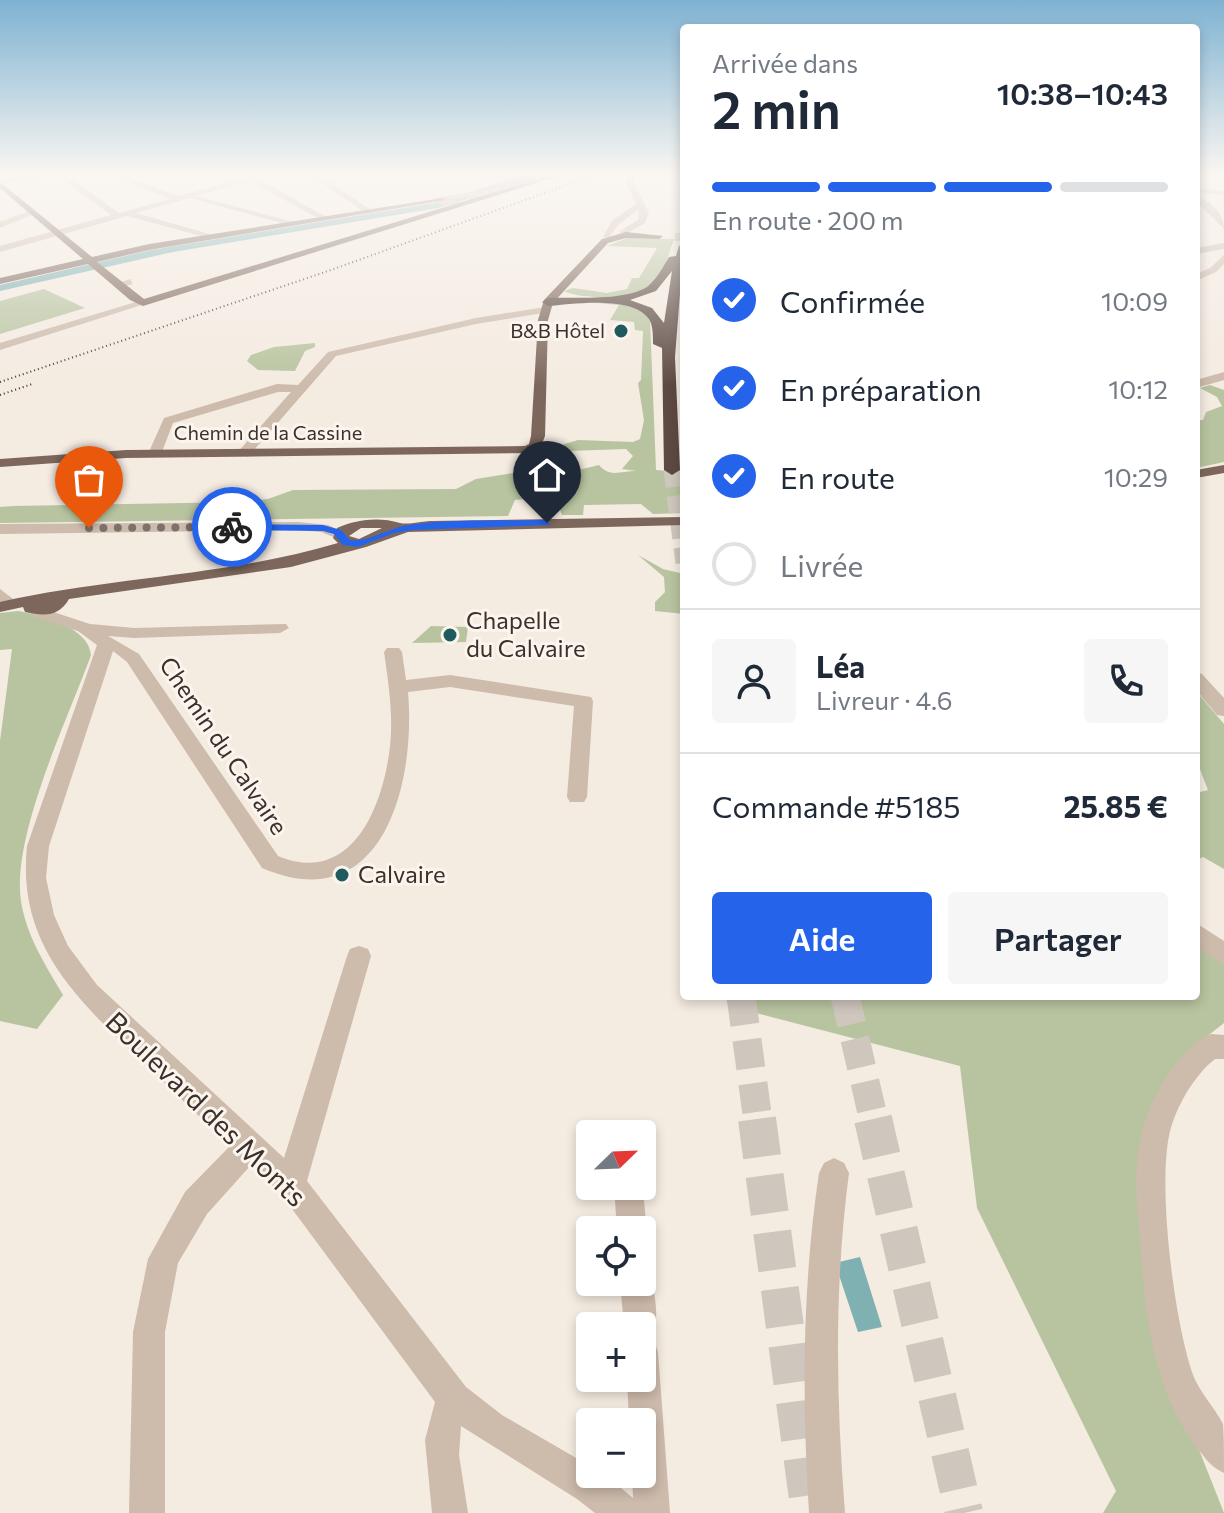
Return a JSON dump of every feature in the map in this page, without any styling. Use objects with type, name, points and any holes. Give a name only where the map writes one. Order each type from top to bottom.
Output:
[{"type":"highway","points":[[549,302],[643,293],[659,284],[680,245]]},
{"type":"highway","points":[[667,390],[670,311],[680,248]]},
{"type":"highway","points":[[549,302],[616,301],[652,313],[658,326],[667,390],[672,470]]},
{"type":"main road","points":[[70,245],[123,283],[143,303],[330,245]]},
{"type":"main road","points":[[13,291],[173,245]]},
{"type":"main road","points":[[549,302],[601,245]]},
{"type":"main road","points":[[0,281],[94,265]]},
{"type":"main road","name":"Chemin de la Cassine","points":[[0,463],[155,454],[515,452],[535,446],[538,436],[549,302]]},
{"type":"main road","points":[[1200,473],[1224,469]]},
{"type":"main road","points":[[1,602],[60,613],[96,590],[275,563],[319,552],[344,539],[371,541],[376,530],[432,525],[680,521]]},
{"type":"street","points":[[1200,250],[1224,246]]},
{"type":"street","points":[[1200,276],[1213,270],[1224,258]]},
{"type":"street","points":[[243,454],[327,357],[516,313],[549,302]]},
{"type":"street","points":[[0,347],[143,303]]},
{"type":"street","points":[[1200,383],[1224,376]]},
{"type":"street","points":[[155,454],[168,421],[277,388],[300,389]]},
{"type":"street","points":[[0,529],[298,526],[323,528],[344,539]]},
{"type":"street","name":"Chemin du Calvaire","points":[[60,613],[134,633],[280,628]]},
{"type":"street","name":"Chemin du Calvaire","points":[[60,613],[133,658],[270,862],[286,870],[306,872],[333,868],[353,858],[369,842],[379,820],[400,747],[398,687],[393,652]]},
{"type":"street","name":"Boulevard des Monts","points":[[60,613],[42,830],[35,878],[42,915],[59,953],[88,993],[291,1184],[454,1399],[490,1427],[590,1486],[623,1513]]},
{"type":"street","points":[[398,687],[450,681],[584,701],[577,797]]},
{"type":"street","points":[[1200,683],[1224,710]]},
{"type":"street","points":[[1200,936],[1224,955]]},
{"type":"street","points":[[291,1184],[359,956]]},
{"type":"street","points":[[1224,1047],[1211,1046],[1196,1057],[1172,1093],[1155,1134],[1150,1180],[1162,1319],[1177,1379],[1197,1418],[1224,1455]]},
{"type":"street","points":[[147,1513],[149,1332],[163,1259],[196,1203],[250,1145]]},
{"type":"street","points":[[827,1513],[818,1346],[823,1242],[834,1173]]},
{"type":"street","points":[[644,1392],[652,1513]]},
{"type":"street","points":[[450,1513],[441,1468],[444,1417],[454,1399]]},
{"type":"green space","points":[[672,245],[657,281],[640,292],[598,297],[564,291],[573,288],[607,293],[627,289],[632,278],[639,278],[657,248],[607,246]]},
{"type":"green space","points":[[44,289],[85,308],[0,334],[0,301]]},
{"type":"green space","points":[[585,302],[611,303],[628,306],[650,319],[656,470],[680,472],[680,513],[653,514],[641,504],[584,505],[583,515],[562,515],[555,496],[515,500],[508,516],[0,523],[0,507],[242,502],[268,499],[293,490],[456,489],[476,479],[513,473],[546,478],[599,465],[611,473],[636,471],[622,469],[633,456],[626,449],[567,451],[555,447],[578,440],[633,442],[640,439],[644,420],[638,383],[641,380],[643,331],[635,330],[634,322],[610,320],[619,305]]},
{"type":"green space","points":[[315,343],[315,347],[305,351],[295,371],[258,370],[247,361],[251,355],[274,347]]},
{"type":"green space","points":[[1210,385],[1224,390],[1224,462],[1200,467],[1200,420],[1206,412],[1222,406],[1217,397],[1200,388]]},
{"type":"green space","points":[[638,555],[663,569],[680,573],[680,614],[655,611],[655,602],[665,592],[664,577]]},
{"type":"green space","points":[[18,611],[51,619],[73,630],[88,645],[91,655],[55,746],[24,849],[20,880],[25,919],[63,995],[37,1029],[0,1021],[0,741],[12,649],[0,650],[0,613]]},
{"type":"green space","points":[[431,626],[468,627],[466,642],[412,643]]},
{"type":"green space","points":[[1200,696],[1224,724],[1224,869],[1203,857],[1200,859],[1200,792],[1208,790],[1200,769]]},
{"type":"green space","points":[[1200,949],[1224,964],[1224,1023],[1192,1048],[1151,1120],[1162,1356],[1224,1513],[1103,1513],[1116,1491],[977,1208],[960,1066],[729,1006],[727,1000],[1200,1000]]},
{"type":"water","points":[[183,245],[218,245],[0,291],[0,285]]},
{"type":"water","points":[[860,1257],[882,1327],[858,1332],[835,1263]]},
{"type":"tunnel","points":[[672,470],[680,532]]},
{"type":"tunnel","points":[[742,1000],[758,1121]]},
{"type":"tunnel","points":[[846,1000],[874,1121]]},
{"type":"tunnel","points":[[757,1119],[810,1513]]},
{"type":"tunnel","points":[[873,1119],[964,1513]]},
{"type":"railway","points":[[0,382],[401,245]]},
{"type":"railway","points":[[0,395],[32,384]]},
{"type":"way so far","points":[[89,528],[232,527]]},
{"type":"place","name":"B&B Hôtel","points":[[621,331]]},
{"type":"place","name":"Chapelle du Calvaire","points":[[450,635]]},
{"type":"place","name":"Calvaire","points":[[342,875]]},
{"type":"route","points":[[232,527],[323,528],[337,532],[347,543],[358,544],[371,541],[379,534],[413,527],[547,523]]}]
